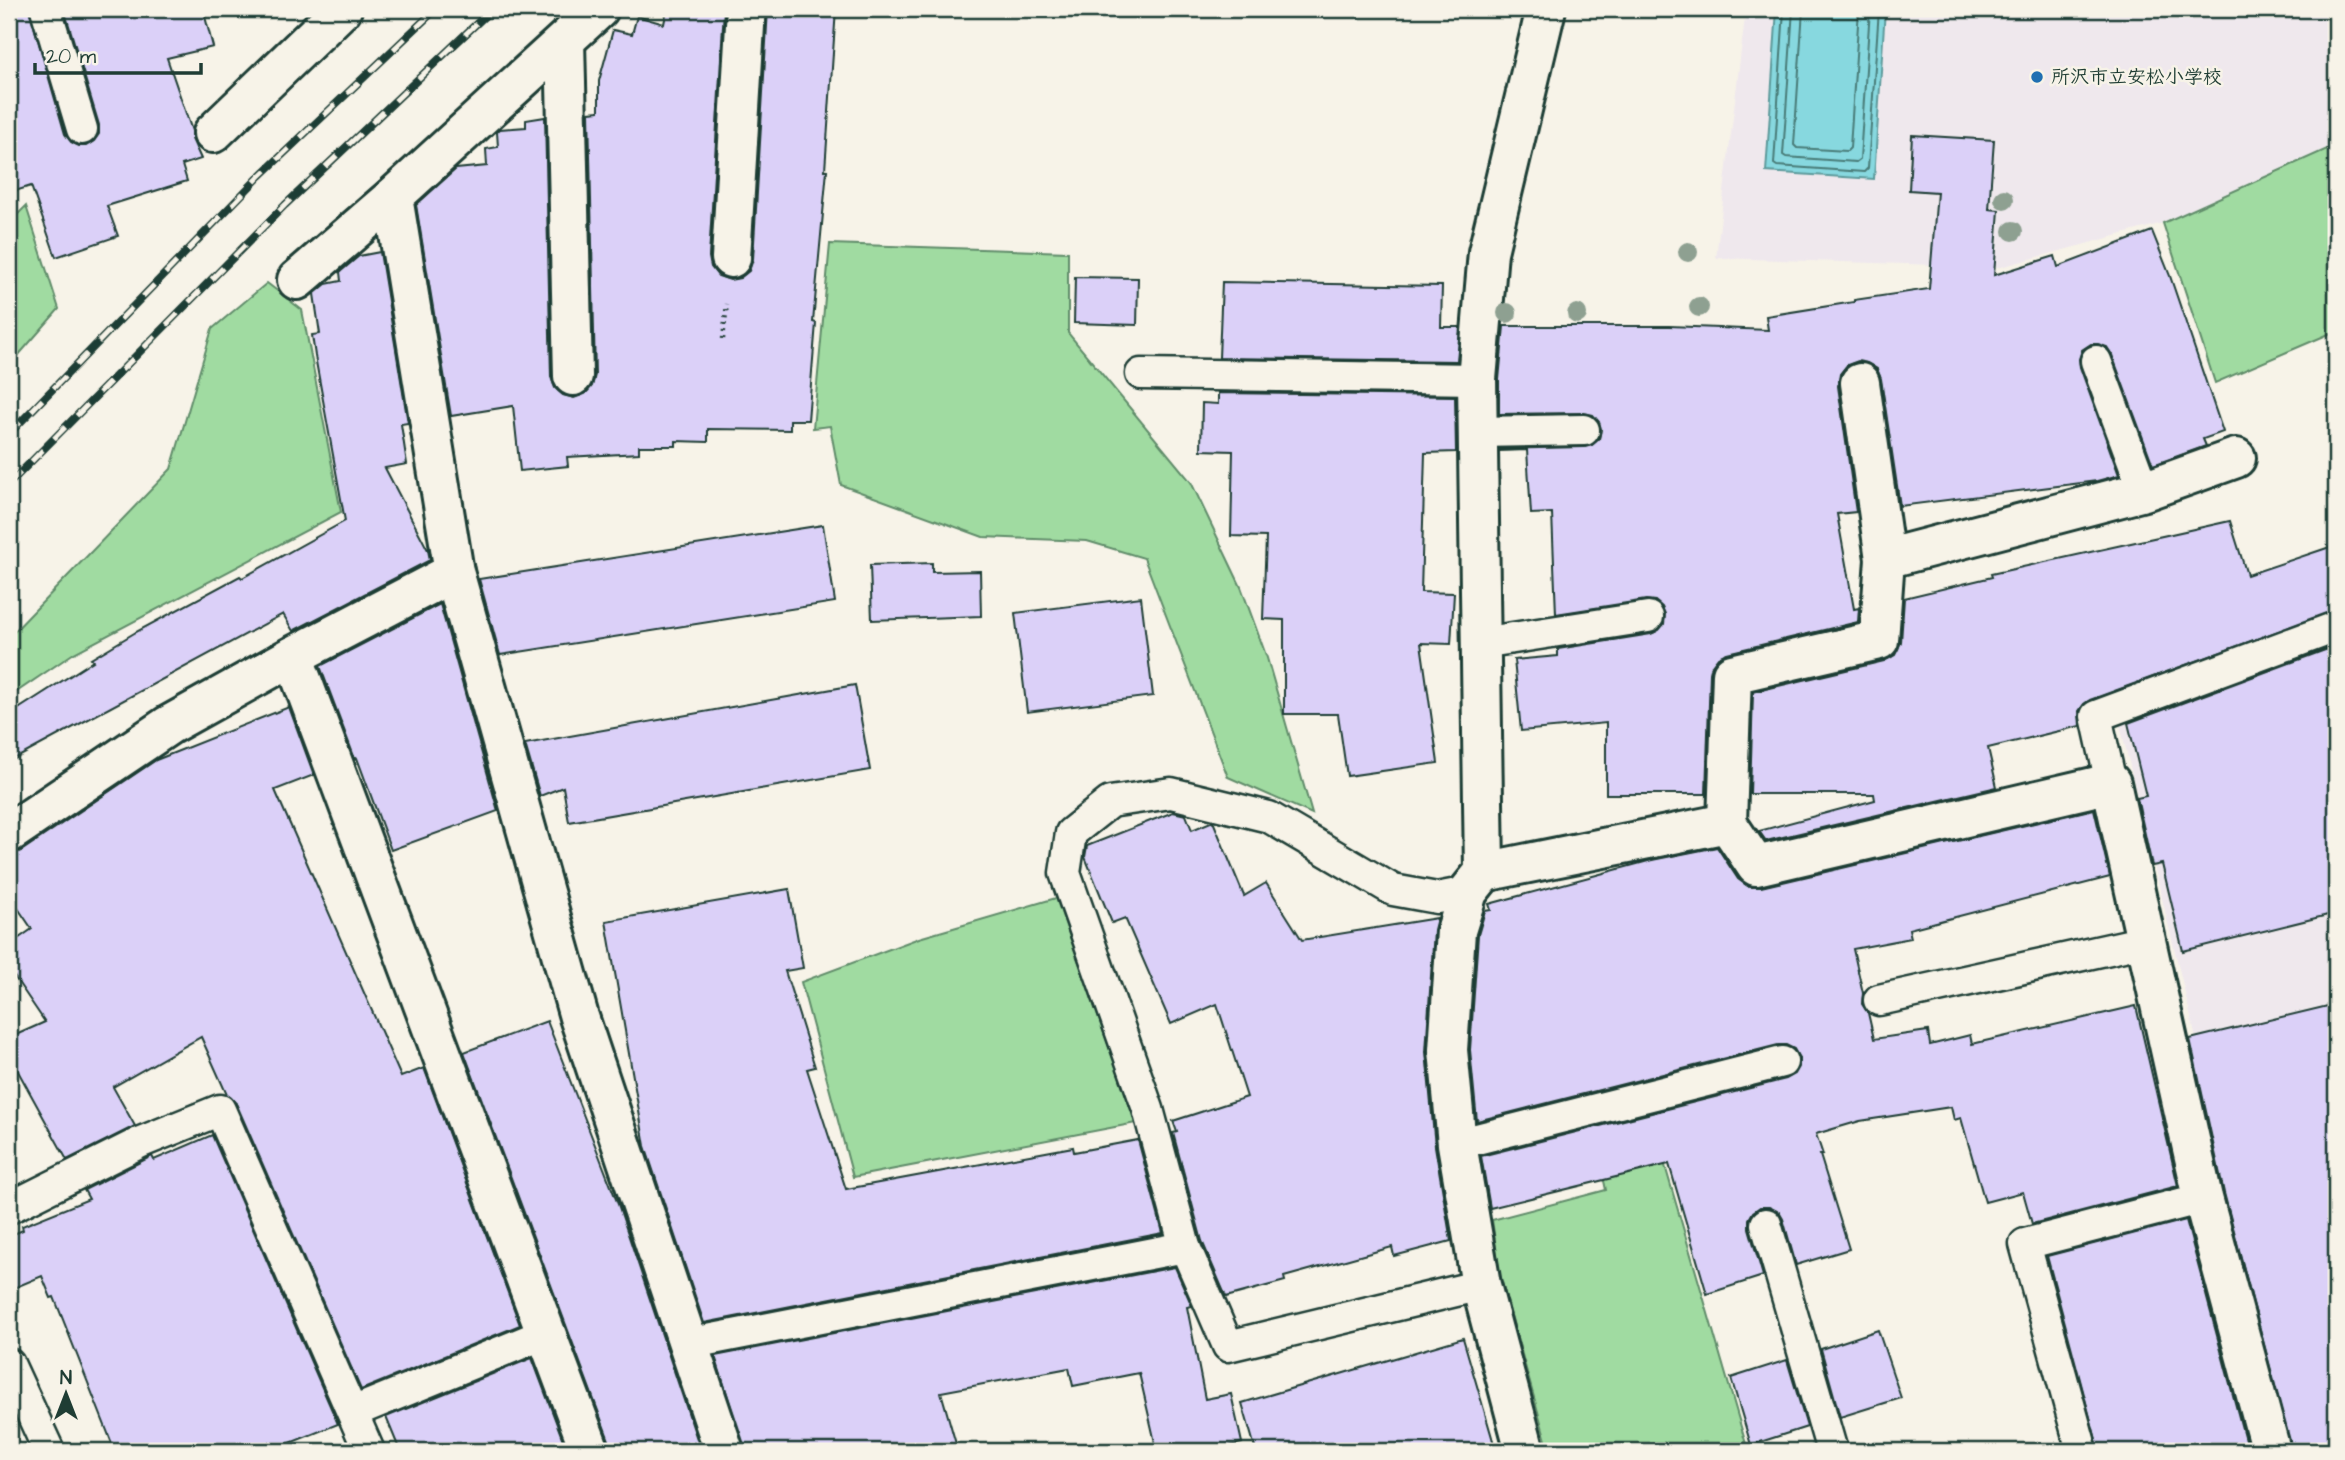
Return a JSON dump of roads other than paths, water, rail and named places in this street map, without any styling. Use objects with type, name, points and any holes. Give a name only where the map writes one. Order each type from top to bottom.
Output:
[{"type":"street","points":[[214,133],[342,9]]},
{"type":"street","points":[[296,280],[393,197],[599,9]]},
{"type":"street","points":[[731,258],[747,9]]},
{"type":"street","points":[[1525,1451],[1481,1285],[1457,1144],[1448,1050],[1456,931],[1476,882],[1480,643],[1477,379],[1488,252],[1546,9]]},
{"type":"street","points":[[565,41],[573,376]]},
{"type":"street","points":[[393,197],[454,572],[579,1017],[724,1451]]},
{"type":"street","points":[[1860,383],[1885,559],[1879,640],[1732,674],[1727,823],[1756,866],[2111,783],[2203,1198],[2271,1451]]},
{"type":"street","points":[[1885,559],[2144,491],[2236,458]]},
{"type":"street","points":[[9,833],[169,725],[293,656],[454,572]]},
{"type":"street","points":[[293,656],[544,1334],[590,1451]]},
{"type":"street","points":[[1476,882],[1727,823]]},
{"type":"lane","points":[[46,9],[82,129]]},
{"type":"lane","points":[[2096,361],[2144,491]]},
{"type":"lane","points":[[1141,374],[1477,379]]},
{"type":"lane","points":[[1478,432],[1584,430]]},
{"type":"lane","points":[[1480,643],[1648,617]]},
{"type":"lane","points":[[2111,783],[2096,716],[2336,627]]},
{"type":"lane","points":[[1476,882],[1437,898],[1393,890],[1269,817],[1171,793],[1110,802],[1071,833],[1065,873],[1148,1109],[1185,1247],[1228,1346],[1481,1285]]},
{"type":"lane","points":[[1879,1000],[2146,941]]},
{"type":"lane","points":[[1457,1144],[1782,1062]]},
{"type":"lane","points":[[9,1208],[141,1142],[220,1110],[369,1451]]},
{"type":"lane","points":[[2082,1451],[2025,1244],[2203,1198]]},
{"type":"lane","points":[[1766,1224],[1832,1451]]},
{"type":"lane","points":[[687,1344],[1185,1247]]},
{"type":"lane","points":[[353,1412],[544,1334]]},
{"type":"lane","points":[[9,1364],[49,1451]]},
{"type":"water","points":[[1777,9],[1885,9],[1874,179],[1766,172]]},
{"type":"railway","points":[[9,434],[260,176],[436,9]]},
{"type":"railway","points":[[9,484],[285,205],[492,9]]},
{"type":"place","name":"所沢市立安松小学校","points":[[2037,77]]}]
